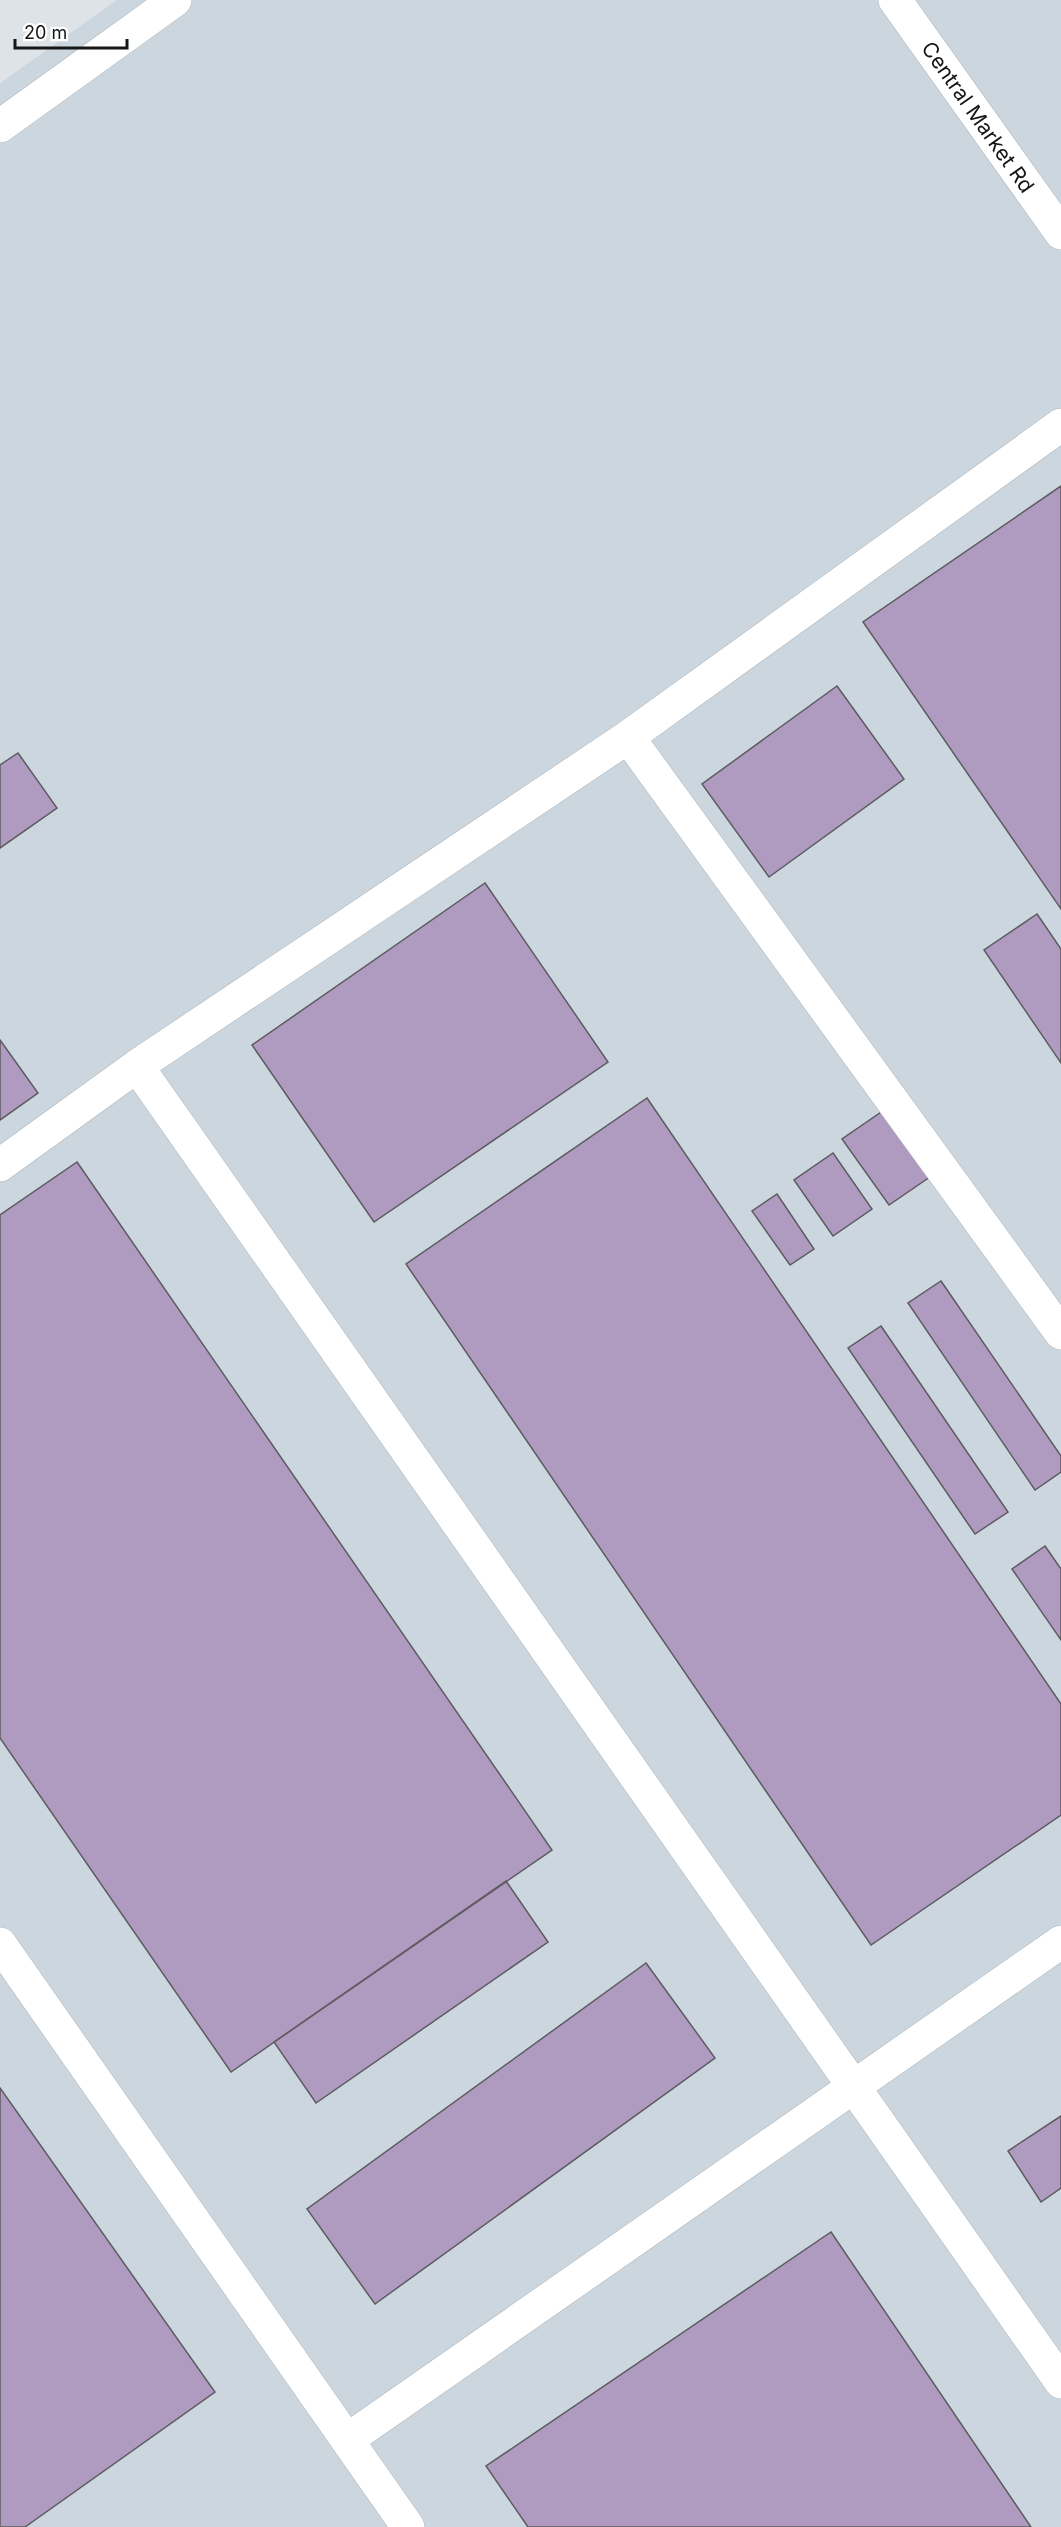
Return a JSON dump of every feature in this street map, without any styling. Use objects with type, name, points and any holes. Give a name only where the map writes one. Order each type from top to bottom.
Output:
[{"type":"street","points":[[0,126],[175,0]]},
{"type":"street","name":"Central Market Rd","points":[[895,0],[1061,233]]},
{"type":"street","points":[[0,1165],[137,1066],[628,737],[1061,424]]},
{"type":"street","points":[[628,737],[1061,1333]]},
{"type":"street","points":[[137,1066],[1061,2382]]},
{"type":"street","points":[[347,2440],[1061,1942]]},
{"type":"street","points":[[0,1944],[408,2527]]},
{"type":"shaded area","points":[[117,0],[1061,0],[1061,2527],[0,2527],[0,83]]},
{"type":"building","points":[[1061,486],[1061,909],[863,622]]},
{"type":"building","points":[[837,686],[904,779],[769,877],[702,784]]},
{"type":"building","points":[[18,753],[57,808],[0,848],[0,765]]},
{"type":"building","points":[[485,883],[608,1062],[374,1222],[252,1045]]},
{"type":"building","points":[[1037,914],[1061,949],[1061,1063],[984,950]]},
{"type":"building","points":[[0,1040],[38,1093],[0,1120]]},
{"type":"building","points":[[647,1098],[1061,1704],[1061,1815],[871,1945],[406,1264]]},
{"type":"building","points":[[890,1106],[937,1172],[889,1205],[842,1139]]},
{"type":"building","points":[[833,1153],[872,1209],[833,1236],[794,1180]]},
{"type":"building","points":[[77,1162],[552,1850],[231,2072],[0,1738],[0,1215]]},
{"type":"building","points":[[777,1194],[814,1249],[790,1265],[752,1211]]},
{"type":"building","points":[[941,1281],[1061,1456],[1061,1472],[1035,1490],[908,1303]]},
{"type":"building","points":[[881,1326],[1008,1512],[975,1534],[848,1348]]},
{"type":"building","points":[[1045,1546],[1061,1569],[1061,1640],[1012,1569]]},
{"type":"building","points":[[506,1881],[548,1942],[316,2103],[274,2042]]},
{"type":"building","points":[[646,1963],[715,2058],[375,2304],[307,2209]]},
{"type":"building","points":[[0,2088],[215,2392],[25,2527],[0,2527]]},
{"type":"building","points":[[1061,2116],[1061,2188],[1041,2202],[1008,2151]]},
{"type":"building","points":[[831,2232],[1031,2527],[528,2527],[486,2466]]}]
